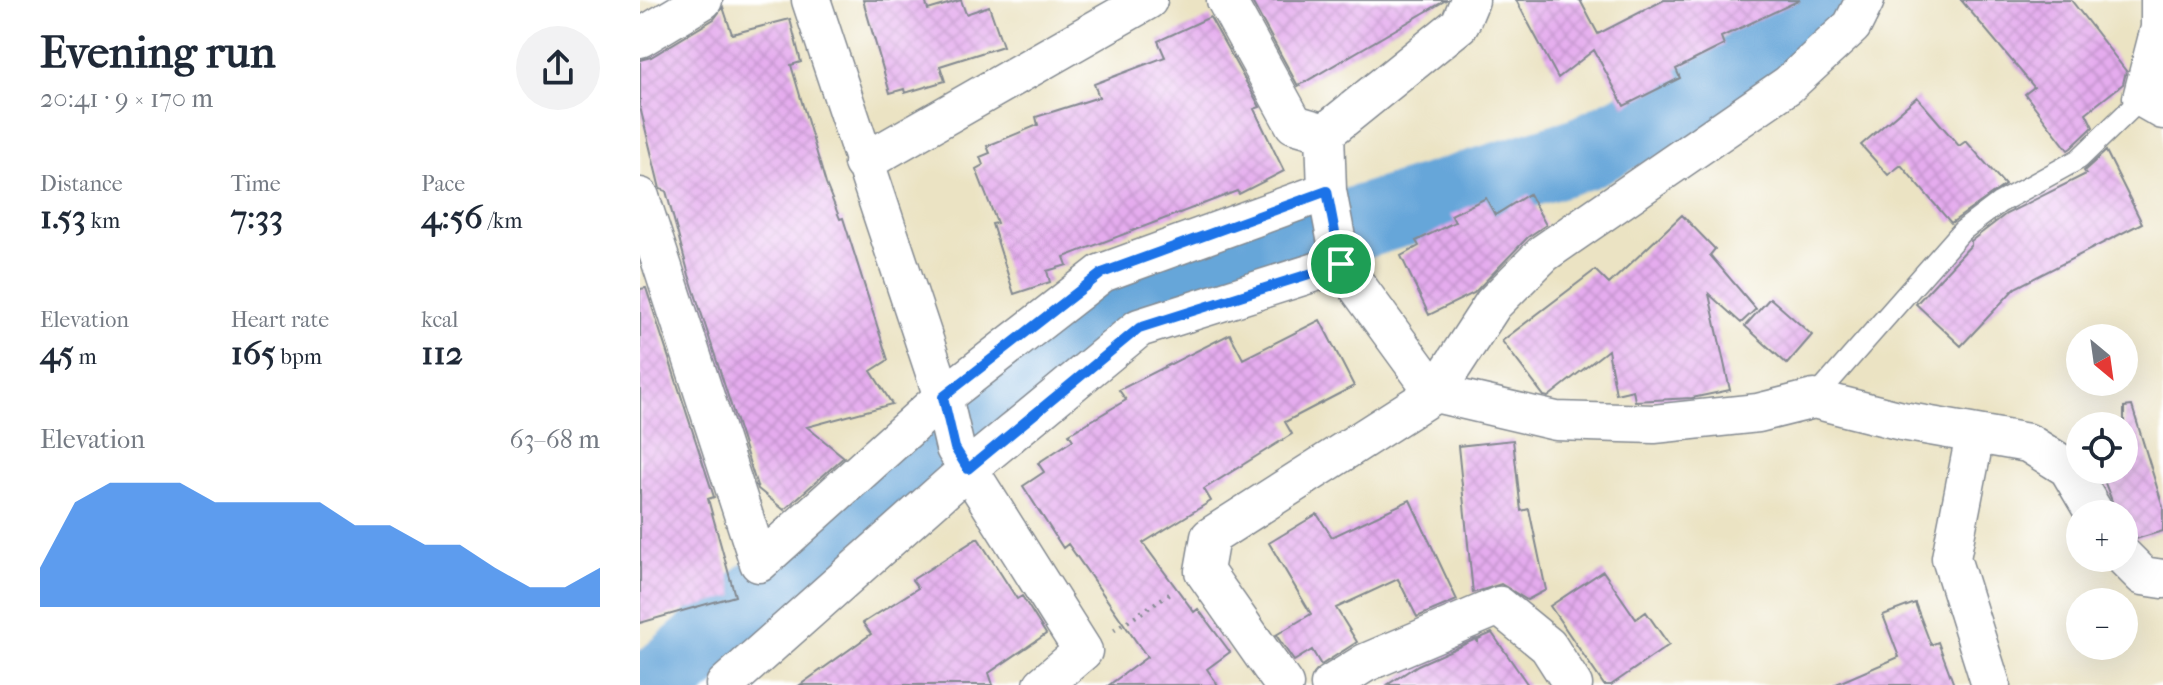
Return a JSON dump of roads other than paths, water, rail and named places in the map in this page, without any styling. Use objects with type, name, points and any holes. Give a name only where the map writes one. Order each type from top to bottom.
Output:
[{"type":"street","points":[[640,38],[703,0]]},
{"type":"street","points":[[811,0],[953,434],[1083,651],[1043,685]]},
{"type":"street","points":[[863,163],[1148,0]]},
{"type":"street","points":[[1226,0],[1294,124],[1325,133]]},
{"type":"street","points":[[1325,133],[1460,24],[1470,0]]},
{"type":"street","points":[[1284,685],[1204,571],[1210,537],[1435,393],[1493,304],[1544,253],[1788,85],[1852,26],[1865,0]]},
{"type":"street","points":[[2153,104],[2160,0]]},
{"type":"street","points":[[1325,133],[1334,226],[1435,393],[1556,421],[1654,424],[1758,413],[1814,399],[1975,435],[2028,443],[2068,468],[2087,500]]},
{"type":"street","points":[[640,197],[759,563],[953,434],[1139,328],[1334,226]]},
{"type":"street","points":[[725,685],[1102,273],[1334,226]]},
{"type":"street","points":[[1975,435],[1951,558],[1991,685]]},
{"type":"street","points":[[2138,571],[2143,576],[2163,579]]},
{"type":"street","points":[[1330,685],[1365,663],[1499,606],[1548,646],[1573,685]]},
{"type":"lane","points":[[1814,399],[1962,231],[1999,203],[2079,159],[2153,104]]},
{"type":"waterway","points":[[656,685],[1104,302],[1583,153],[1737,76],[1796,21],[1808,0]]}]
